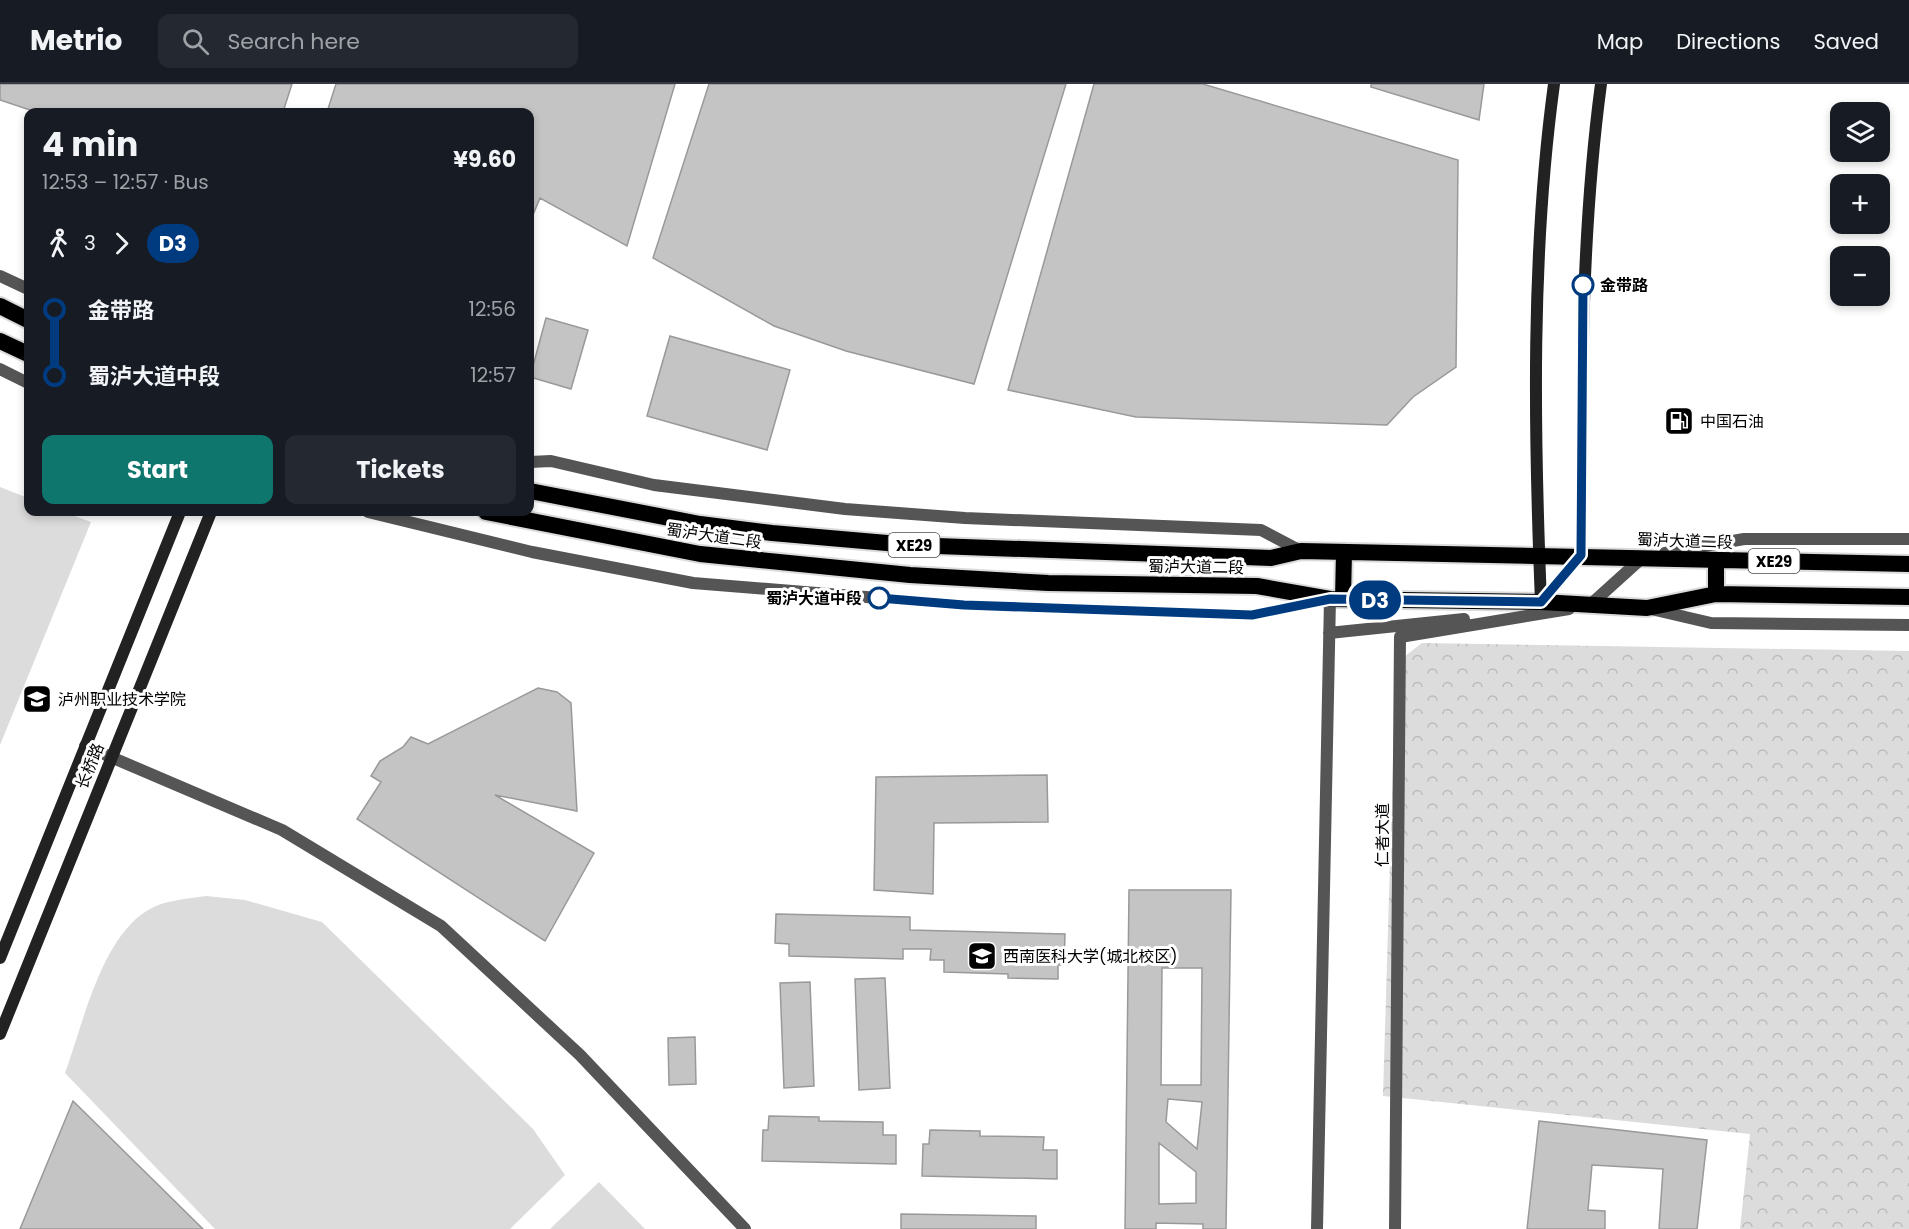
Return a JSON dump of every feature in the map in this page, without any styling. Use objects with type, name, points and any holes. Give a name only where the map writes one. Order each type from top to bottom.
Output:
[{"type":"highway","points":[[0,306],[24,318]]},
{"type":"highway","points":[[0,341],[24,352]]},
{"type":"highway","name":"蜀泸大道二段","points":[[534,492],[700,524],[910,545],[1271,558],[1301,551],[1539,554],[1909,564]]},
{"type":"highway","name":"蜀泸大道二段","points":[[506,516],[700,554],[772,563],[1048,583],[1257,586],[1336,599],[1541,602],[1647,608],[1716,594],[1909,597]]},
{"type":"highway","points":[[1336,599],[1344,552]]},
{"type":"highway","points":[[1716,560],[1716,594]]},
{"type":"main road","points":[[1541,602],[1538,272],[1543,163],[1554,84]]},
{"type":"main road","points":[[1541,602],[1581,555],[1583,280],[1591,156],[1601,84]]},
{"type":"main road","name":"长桥路","points":[[0,958],[178,516]]},
{"type":"main road","name":"长桥路","points":[[0,1034],[209,516]]},
{"type":"street","points":[[0,276],[24,287]]},
{"type":"street","points":[[0,369],[24,380]]},
{"type":"street","points":[[534,462],[551,461],[654,485],[845,509],[965,518],[1261,530],[1301,551]]},
{"type":"street","points":[[384,516],[610,569],[693,582],[964,605],[1240,615],[1252,615],[1336,599],[1329,633],[1317,1229]]},
{"type":"street","points":[[1329,633],[1593,605],[1639,558],[1744,539],[1909,539]]},
{"type":"street","name":"仁者大道","points":[[1395,1229],[1400,637],[1593,605]]},
{"type":"street","points":[[1647,608],[1711,623],[1909,625]]},
{"type":"street","points":[[85,746],[282,830],[441,926],[580,1055],[745,1229]]},
{"type":"green space","points":[[0,487],[24,496],[24,516],[75,516],[91,522],[0,745]]},
{"type":"green space","points":[[1422,643],[1909,651],[1909,1229],[1740,1229],[1750,1134],[1383,1096],[1396,663]]},
{"type":"green space","points":[[206,896],[245,900],[322,922],[533,1129],[565,1175],[510,1229],[215,1229],[65,1073],[96,984],[118,940],[132,923],[154,907],[176,900]]},
{"type":"green space","points":[[599,1182],[645,1229],[550,1229]]},
{"type":"building","points":[[0,84],[292,84],[284,108],[24,108],[0,100]]},
{"type":"building","points":[[336,84],[675,84],[627,246],[540,198],[534,212],[534,108],[328,108]]},
{"type":"building","points":[[709,84],[1066,84],[974,384],[846,351],[774,326],[653,258]]},
{"type":"building","points":[[1094,84],[1203,84],[1458,160],[1456,367],[1413,397],[1387,425],[1136,417],[1008,390]]},
{"type":"building","points":[[1371,84],[1484,84],[1479,120],[1371,87]]},
{"type":"building","points":[[546,318],[588,330],[571,389],[534,378],[534,362]]},
{"type":"building","points":[[670,336],[790,370],[767,450],[647,416]]},
{"type":"building","points":[[538,688],[557,692],[571,703],[577,811],[495,795],[594,853],[545,941],[357,819],[381,782],[371,776],[380,761],[403,747],[411,737],[428,744]]},
{"type":"building","points":[[1047,775],[1048,822],[934,823],[933,894],[874,890],[876,777]]},
{"type":"building","points":[[1129,890],[1231,890],[1226,1229],[1203,1229],[1203,1224],[1156,1223],[1156,1229],[1125,1229]],"holes":[[[1162,968],[1202,968],[1201,1085],[1161,1085]],[[1168,1099],[1202,1102],[1197,1149],[1166,1122]],[[1159,1143],[1196,1172],[1196,1203],[1159,1204]]]},
{"type":"building","points":[[776,914],[910,917],[910,930],[1065,934],[1064,965],[1058,965],[1058,979],[1008,978],[1008,974],[944,972],[944,960],[930,960],[931,949],[903,949],[903,959],[789,956],[789,944],[775,943]]},
{"type":"building","points":[[885,978],[890,1088],[859,1090],[855,979]]},
{"type":"building","points":[[810,982],[814,1086],[784,1088],[780,983]]},
{"type":"building","points":[[695,1037],[696,1084],[669,1085],[668,1038]]},
{"type":"building","points":[[73,1101],[203,1229],[20,1229]]},
{"type":"building","points":[[769,1116],[819,1117],[819,1121],[883,1122],[883,1135],[896,1135],[896,1164],[762,1161],[763,1130],[768,1130]]},
{"type":"building","points":[[1539,1121],[1707,1140],[1697,1229],[1659,1229],[1663,1169],[1592,1165],[1588,1210],[1605,1211],[1605,1229],[1527,1229]]},
{"type":"building","points":[[930,1130],[980,1131],[980,1136],[1044,1137],[1043,1150],[1057,1150],[1057,1179],[922,1176],[923,1144],[929,1144]]},
{"type":"building","points":[[901,1214],[1036,1216],[1036,1229],[901,1229]]},
{"type":"bus line","name":"D3","points":[[879,598],[964,605],[1252,615],[1330,599],[1541,602],[1581,555],[1583,285]]},
{"type":"place","name":"金带路","points":[[1583,285]]},
{"type":"place","name":"中国石油","points":[[1679,421]]},
{"type":"place","name":"蜀泸大道中段","points":[[879,598]]},
{"type":"place","name":"泸州职业技术学院","points":[[37,699]]},
{"type":"place","name":"西南医科大学(城北校区)","points":[[982,956]]}]
